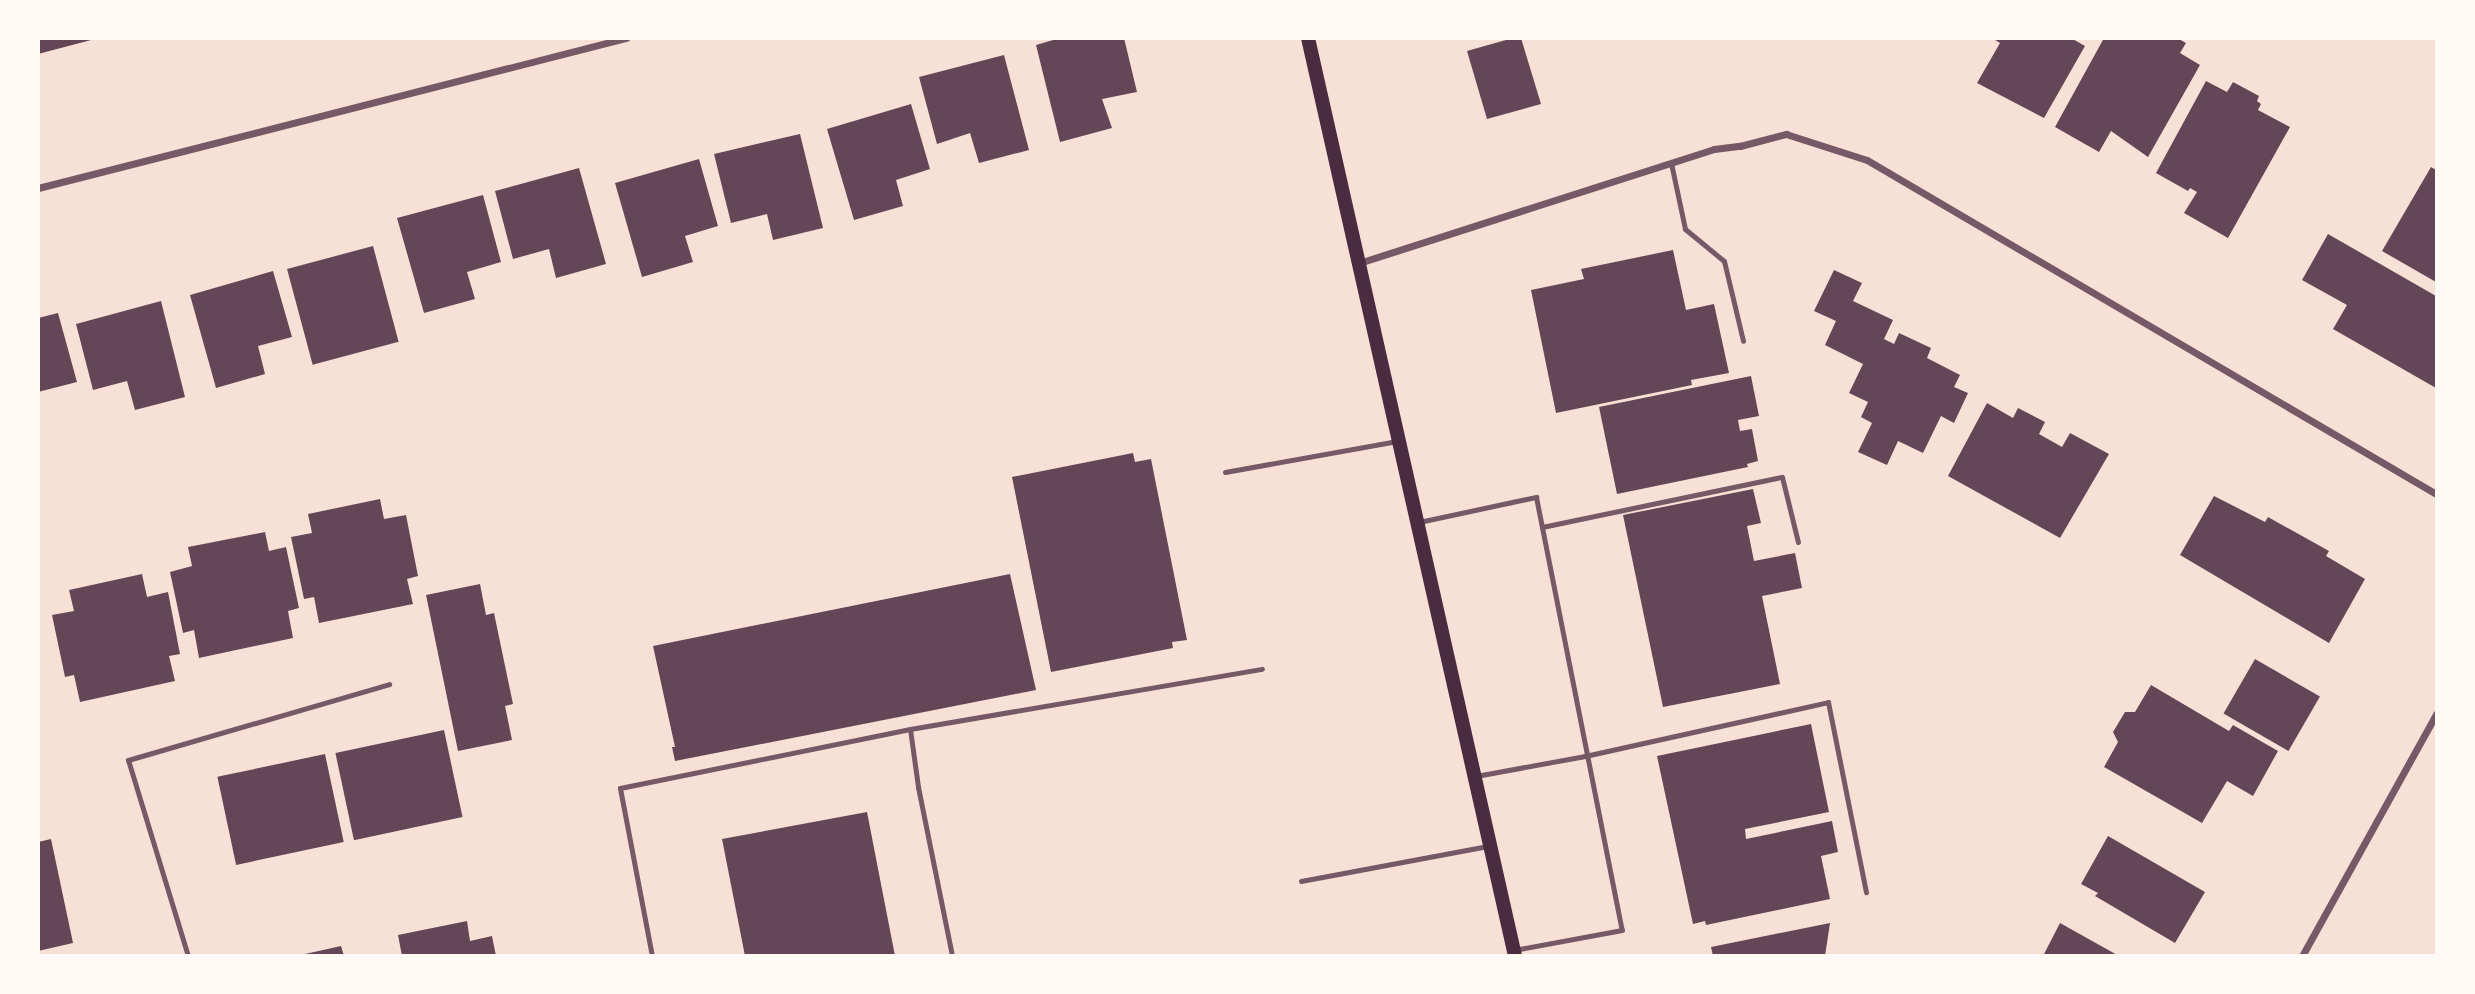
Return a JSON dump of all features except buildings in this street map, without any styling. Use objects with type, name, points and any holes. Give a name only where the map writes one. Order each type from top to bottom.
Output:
[{"type":"main road","points":[[1308,38],[1514,953]]},
{"type":"street","points":[[38,188],[626,38]]},
{"type":"street","points":[[1359,263],[1714,149],[1740,146],[1787,134],[1867,160],[2437,494]]},
{"type":"street","points":[[2302,956],[2437,714]]},
{"type":"lane","points":[[1671,163],[1685,229],[1724,261],[1743,341]]},
{"type":"lane","points":[[1225,472],[1399,440]]},
{"type":"lane","points":[[1542,527],[1782,477],[1798,542]]},
{"type":"lane","points":[[1418,522],[1536,497],[1585,756],[1622,930],[1514,953]]},
{"type":"lane","points":[[652,956],[620,788],[910,729],[1262,669]]},
{"type":"lane","points":[[188,956],[128,760],[389,684]]},
{"type":"lane","points":[[1475,776],[1585,756],[1828,702],[1866,892]]},
{"type":"lane","points":[[910,729],[918,787],[952,956]]},
{"type":"lane","points":[[1301,881],[1491,846]]}]
